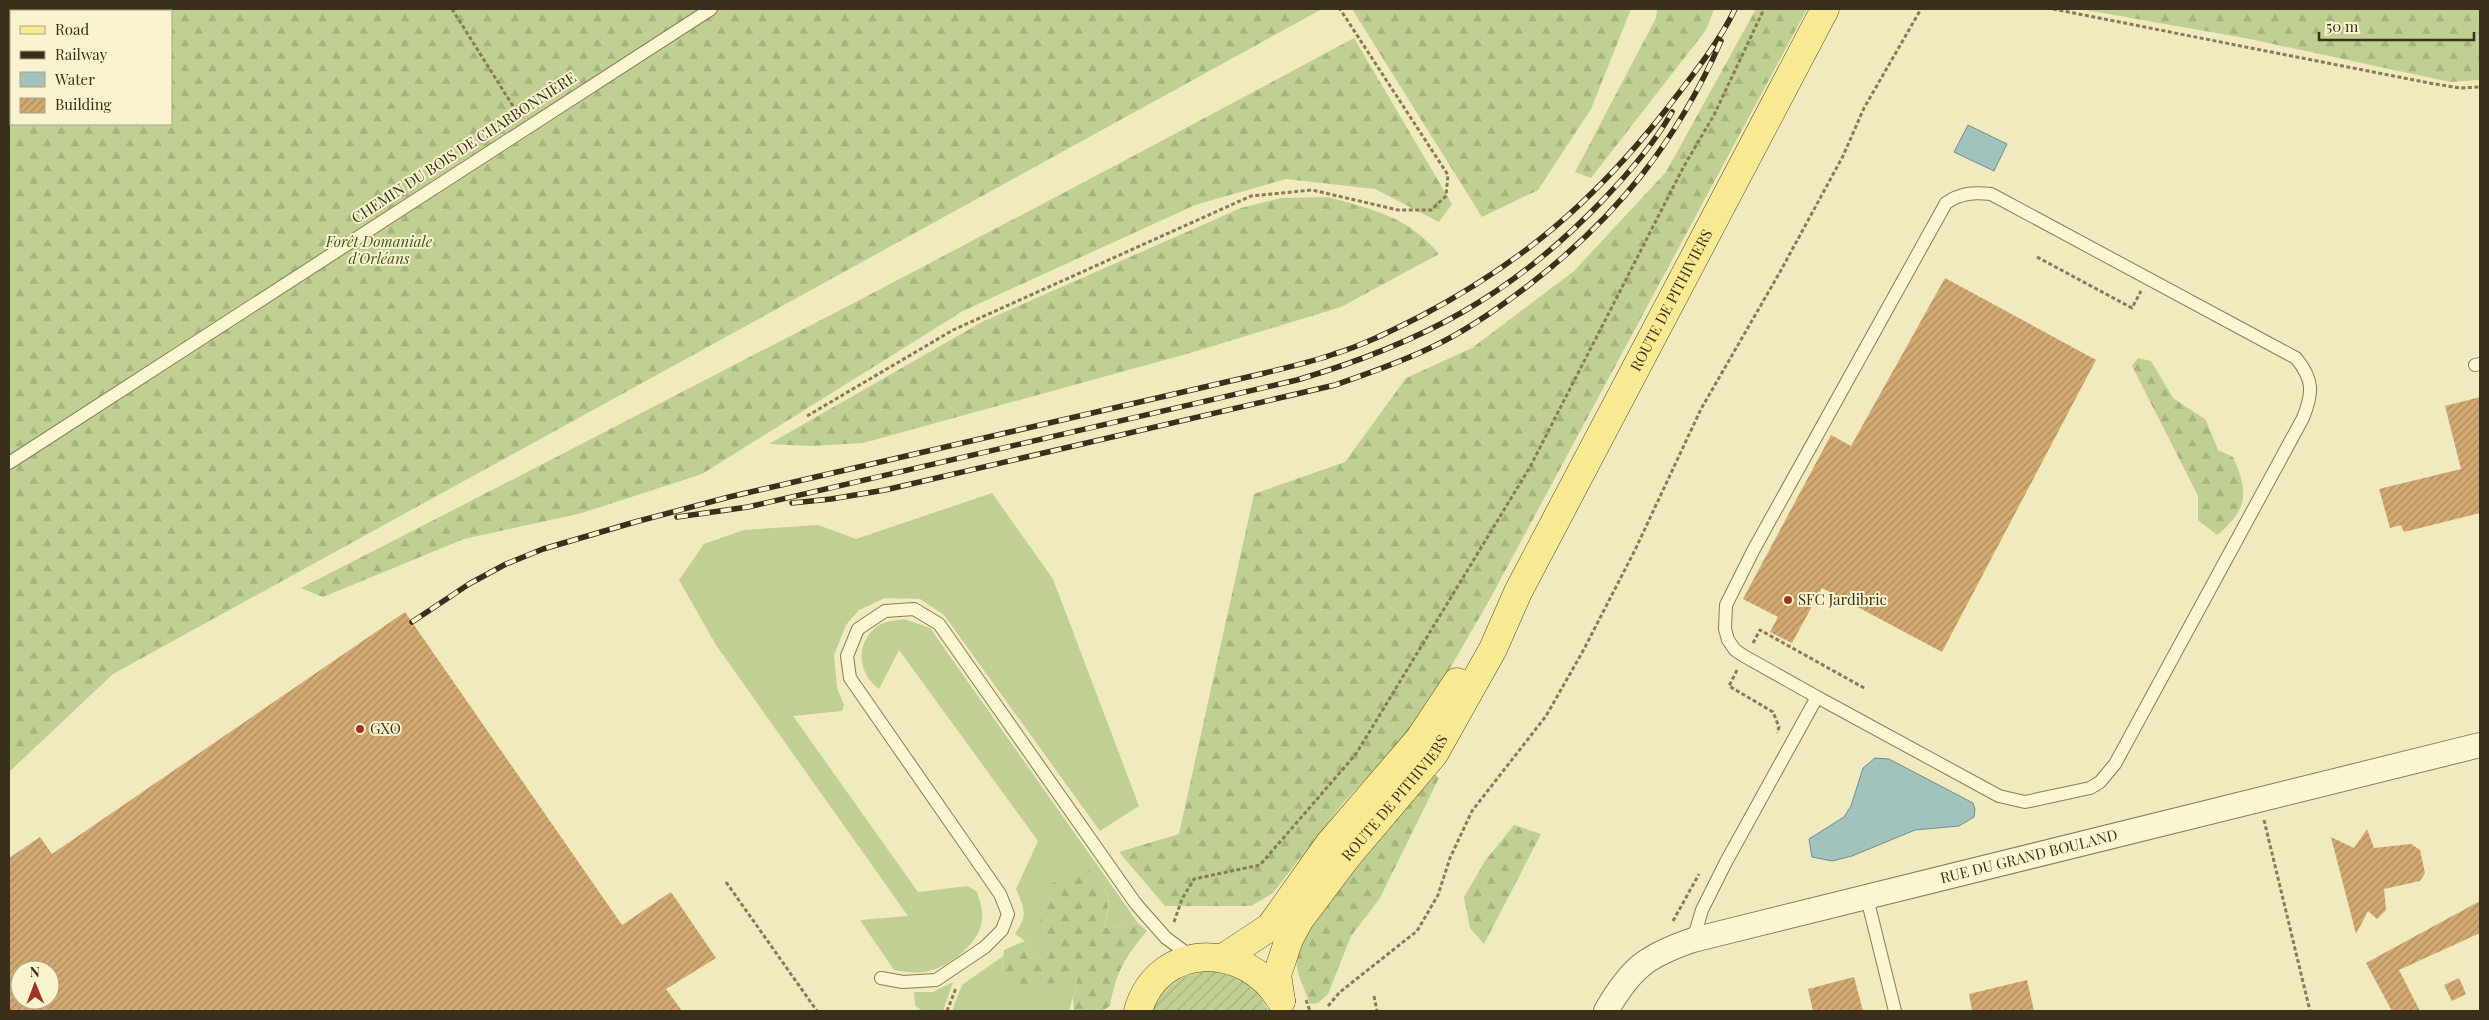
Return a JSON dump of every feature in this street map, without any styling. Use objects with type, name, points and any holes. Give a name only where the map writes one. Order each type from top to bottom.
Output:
[{"type":"main road","name":"ROUTE DE PITHIVIERS","points":[[1283,1006],[1277,975],[1288,939],[1300,919],[1346,858],[1434,754],[1494,649],[1518,592],[1825,9]]},
{"type":"main road","name":"ROUTE DE PITHIVIERS","points":[[1223,958],[1270,928],[1329,844],[1420,738],[1483,641],[1518,592]]},
{"type":"main road","points":[[1138,1011],[1146,992],[1155,980],[1180,963],[1194,958],[1223,958],[1241,962],[1258,972],[1271,985],[1283,1006]]},
{"type":"street","name":"RUE DU GRAND BOULAND","points":[[1606,1011],[1621,984],[1635,969],[1670,948],[1692,940],[2260,801],[2480,745]]},
{"type":"lane","name":"CHEMIN DU BOIS DE CHARBONNIÈRE","points":[[9,463],[711,9]]},
{"type":"lane","points":[[1975,192],[1991,194],[2148,279],[2296,358],[2306,371],[2311,385],[2310,402],[2276,468],[2108,774],[2100,782],[2090,788],[2036,800],[2013,800],[1999,796],[1735,650],[1725,629],[1726,605],[1730,594],[1946,203],[1958,195],[1975,192]]},
{"type":"lane","points":[[881,978],[903,982],[936,980],[986,947],[1002,930],[1008,914],[1000,894],[850,678],[847,656],[858,629],[886,611],[914,609],[939,624],[1136,904],[1166,938],[1194,958]]},
{"type":"lane","points":[[1692,940],[1702,910],[1722,870],[1817,697]]},
{"type":"lane","points":[[1868,898],[1895,1011]]},
{"type":"path","points":[[452,9],[526,127]]},
{"type":"path","points":[[808,416],[953,330],[1251,196],[1312,190],[1398,210],[1431,210],[1446,196],[1448,175],[1340,9]]},
{"type":"path","points":[[1166,938],[1182,899],[1194,879],[1260,865],[1356,754],[1530,466],[1684,166],[1714,115],[1764,9]]},
{"type":"path","points":[[1328,1006],[1340,992],[1417,931],[1438,895],[1450,858],[1472,811],[1546,716],[1583,651],[1635,550],[1701,408],[1780,272],[1843,156],[1864,108],[1920,9]]},
{"type":"path","points":[[2053,9],[2429,83],[2460,88],[2480,87]]},
{"type":"path","points":[[2037,257],[2132,308],[2148,279]]},
{"type":"path","points":[[1776,736],[1778,727],[1773,712],[1729,686],[1760,630],[1866,689]]},
{"type":"path","points":[[2260,801],[2310,1011]]},
{"type":"path","points":[[1673,922],[1700,873]]},
{"type":"path","points":[[726,882],[817,1011]]},
{"type":"path","points":[[1374,996],[1377,1011]]},
{"type":"green space","name":"Forêt Domaniale d'Orléans","points":[[9,9],[1322,9],[113,674],[9,772]]},
{"type":"green space","points":[[1352,9],[1631,9],[1591,109],[1538,190],[1482,217]]},
{"type":"green space","points":[[1657,9],[1714,9],[1706,30],[1591,178],[1575,172],[1656,18]]},
{"type":"green space","points":[[1756,9],[1807,9],[1490,599],[1419,722],[1344,802],[1273,893],[1251,906],[1165,906],[1119,852],[1179,834],[1254,494],[1345,462],[1406,378],[1472,348],[1574,271],[1666,172]]},
{"type":"green space","points":[[2080,9],[2480,9],[2480,80],[2450,82],[2250,39]]},
{"type":"green space","points":[[1354,38],[1452,204],[1439,222],[1375,189],[1286,179],[1195,205],[963,311],[702,474],[582,513],[464,539],[323,597],[301,588],[829,316]]},
{"type":"green space","points":[[1328,197],[1389,216],[1415,231],[1439,254],[1341,307],[1190,353],[863,443],[810,446],[769,444],[982,322],[1241,208],[1281,198]]},
{"type":"green space","points":[[2138,358],[2151,361],[2173,398],[2206,420],[2218,450],[2233,457],[2242,480],[2243,500],[2235,517],[2217,535],[2198,520],[2198,496],[2132,366]]},
{"type":"green space","points":[[992,493],[1053,579],[1139,806],[1100,831],[944,615],[920,599],[885,598],[859,610],[846,625],[834,655],[837,688],[844,705],[842,711],[793,716],[918,892],[968,886],[977,892],[982,912],[980,928],[976,936],[963,952],[946,964],[925,972],[894,970],[860,920],[908,916],[716,645],[679,580],[704,544],[744,530],[818,525],[856,539]]},
{"type":"green space","points":[[904,619],[930,628],[1138,923],[1104,928],[1109,902],[1108,896],[1088,870],[1052,883],[1050,956],[1028,959],[1025,941],[1015,934],[1022,921],[1024,912],[1016,889],[1038,841],[899,650],[879,689],[866,674],[862,656],[866,638],[881,624]]},
{"type":"green space","points":[[1430,770],[1439,778],[1380,898],[1351,936],[1328,994],[1318,1003],[1310,1004],[1298,973],[1296,958],[1312,918]]},
{"type":"green space","points":[[1514,825],[1541,834],[1484,944],[1470,928],[1464,897],[1485,861]]},
{"type":"green space","points":[[1089,869],[1102,885],[1107,896],[1108,908],[1104,928],[1138,923],[1147,931],[1122,966],[1115,984],[1110,1006],[1102,1011],[1074,1011],[1073,998],[1080,969],[1067,982],[1026,986],[1001,975],[1004,950],[1025,941],[1028,959],[1050,956],[1036,905],[1052,883]]},
{"type":"green space","points":[[1003,956],[1001,975],[1081,968],[1069,1011],[952,1011],[962,985]]},
{"type":"green space","points":[[1209,971],[1219,972],[1244,982],[1258,994],[1268,1011],[1151,1011],[1156,1002],[1174,983],[1190,975]]},
{"type":"green space","points":[[953,982],[943,1011],[922,1011],[915,1005],[914,992],[933,992]]},
{"type":"water","points":[[1968,125],[2007,144],[1994,171],[1954,152]]},
{"type":"water","points":[[1875,758],[1889,759],[1973,803],[1975,809],[1974,817],[1959,826],[1915,830],[1852,856],[1832,861],[1812,857],[1809,839],[1844,817],[1851,806],[1863,768]]},
{"type":"building","points":[[1945,278],[2096,360],[1942,652],[1822,588],[1792,643],[1770,632],[1778,617],[1743,599],[1831,435],[1851,446]]},
{"type":"building","points":[[2480,397],[2480,513],[2404,532],[2401,525],[2390,528],[2379,489],[2461,469],[2445,406]]},
{"type":"building","name":"GXO","points":[[405,612],[622,925],[671,892],[716,958],[666,989],[682,1011],[9,1011],[9,858],[40,837],[52,854]]},
{"type":"building","points":[[2367,829],[2374,848],[2411,844],[2420,850],[2425,873],[2420,881],[2384,889],[2386,910],[2377,919],[2368,911],[2356,934],[2331,837],[2354,848]]},
{"type":"building","points":[[2480,901],[2480,933],[2399,970],[2420,1011],[2392,1011],[2366,963]]},
{"type":"building","points":[[1854,977],[1863,1011],[1813,1011],[1808,989]]},
{"type":"building","points":[[2459,978],[2466,994],[2452,1001],[2444,985]]},
{"type":"building","points":[[2027,980],[2034,1011],[1972,1011],[1969,994]]},
{"type":"railway","points":[[412,622],[469,584],[506,564],[543,549],[729,497],[1317,360],[1378,337],[1421,316],[1492,274],[1524,251],[1583,202],[1611,174],[1665,111],[1712,48],[1735,9]]},
{"type":"railway","points":[[792,503],[885,490],[1335,385],[1398,362],[1447,340],[1483,318],[1529,285],[1590,233],[1617,205],[1664,145],[1684,113],[1721,41]]},
{"type":"railway","points":[[677,517],[748,507],[1297,380],[1385,350],[1462,312],[1498,290],[1534,264],[1602,201],[1649,147],[1672,112]]},
{"type":"place","name":"SFC Jardibric","points":[[1788,600]]},
{"type":"place","name":"GXO","points":[[360,729]]}]
